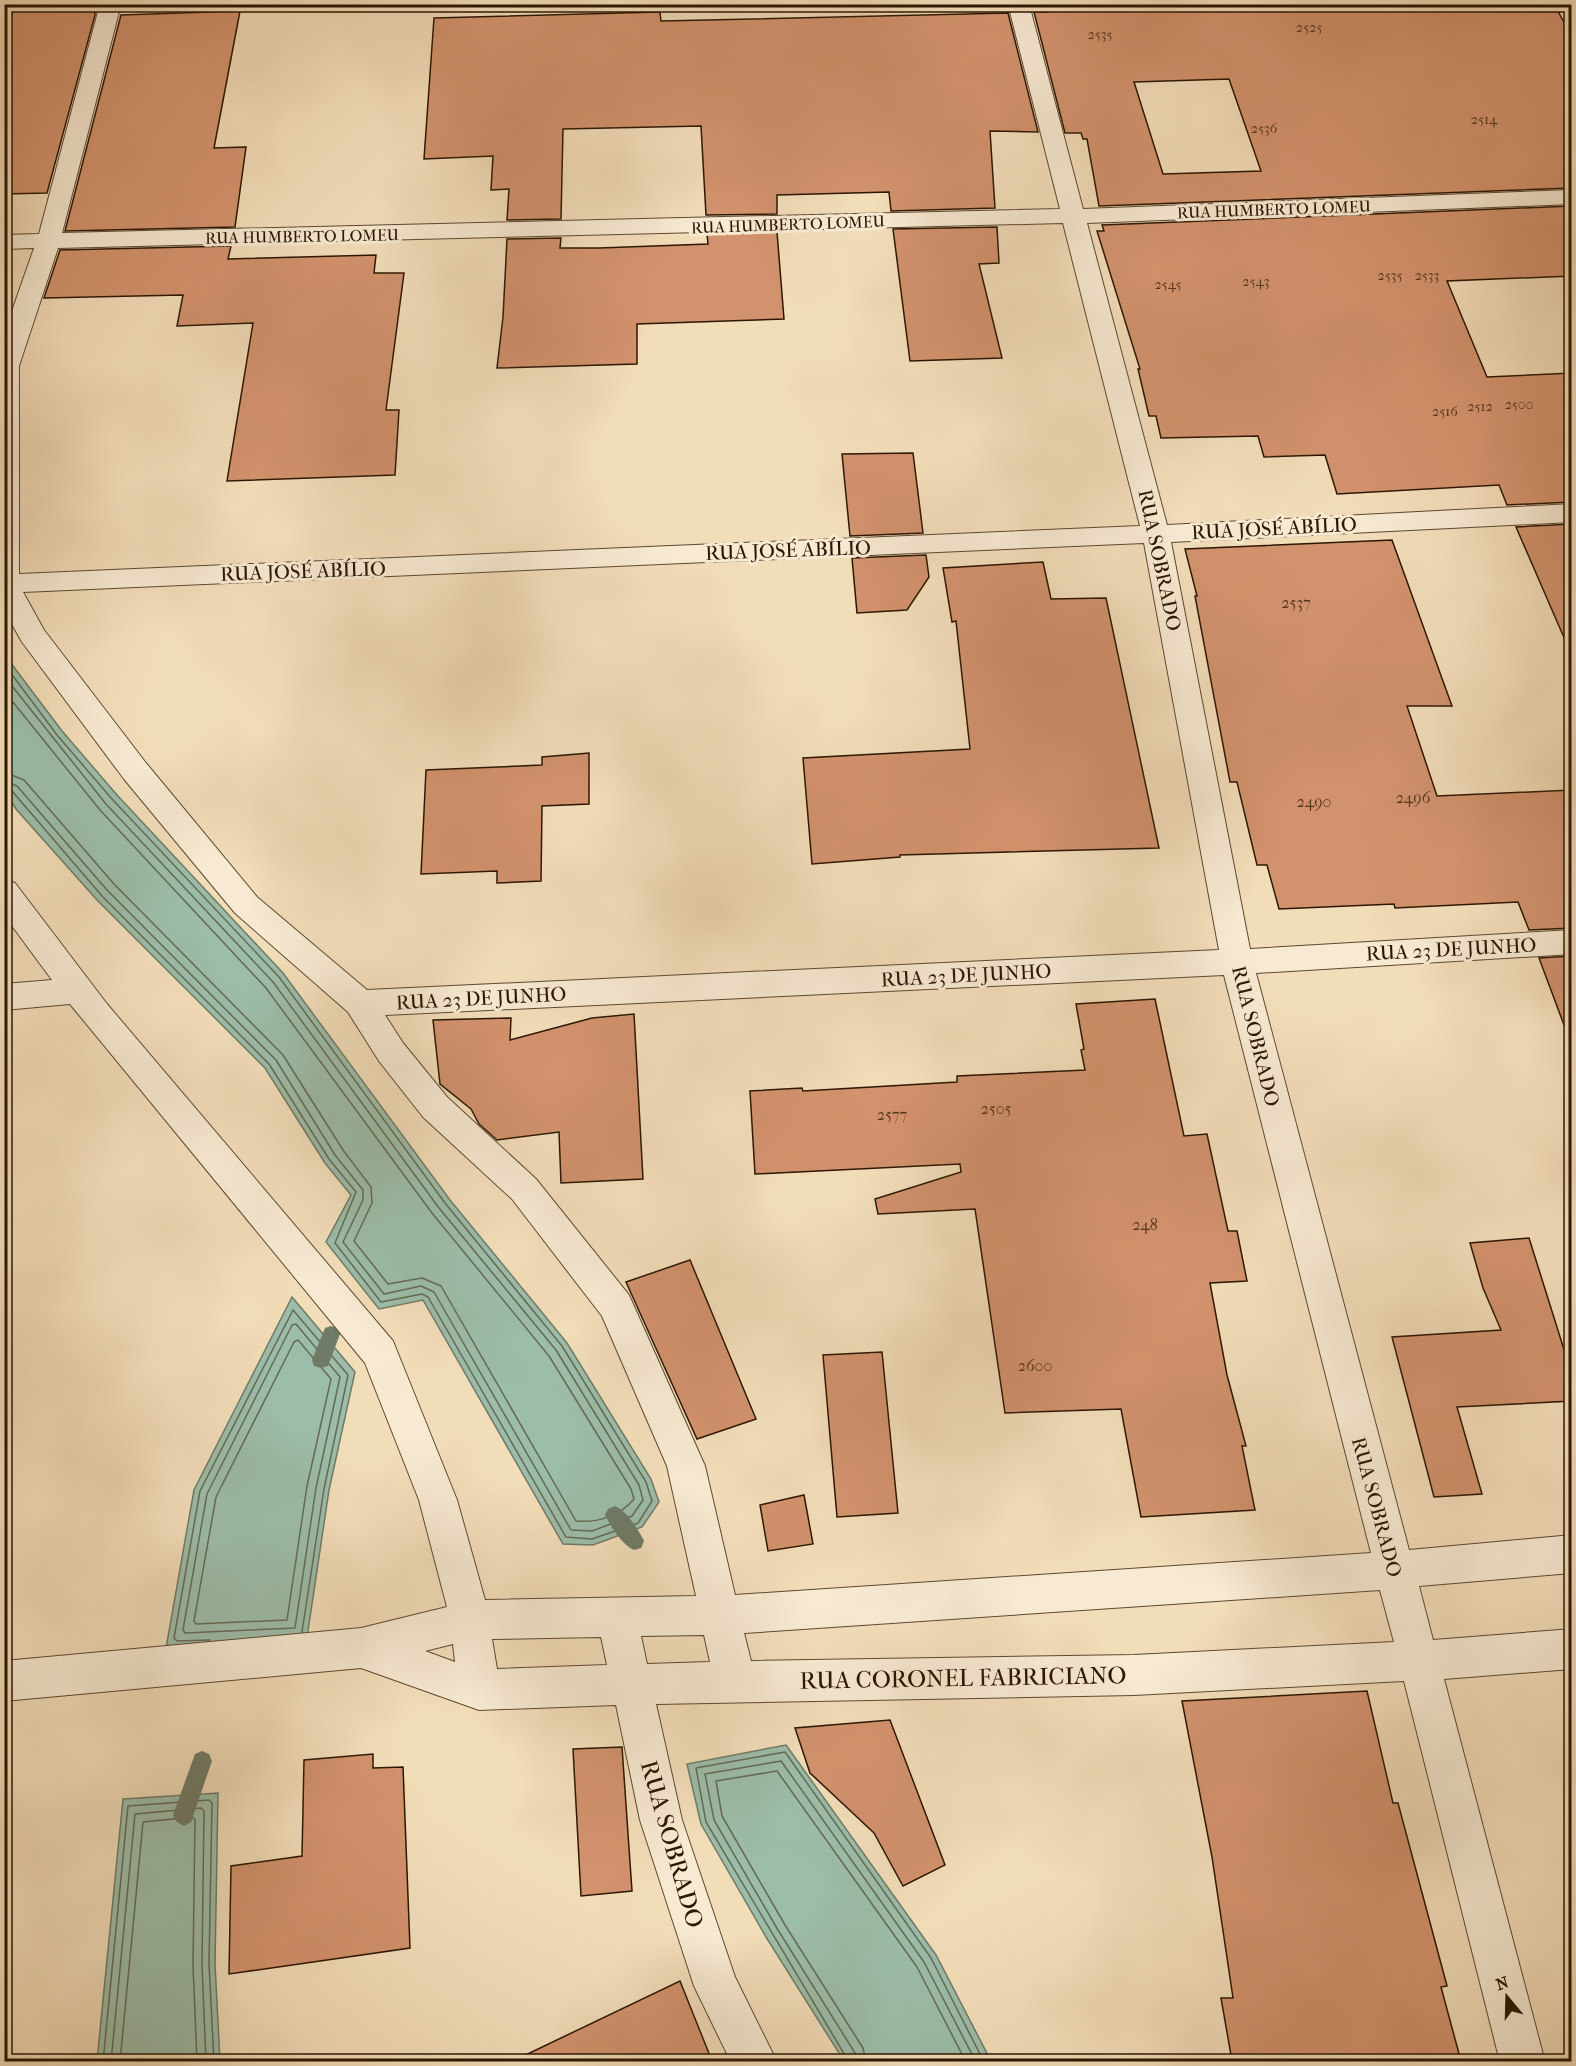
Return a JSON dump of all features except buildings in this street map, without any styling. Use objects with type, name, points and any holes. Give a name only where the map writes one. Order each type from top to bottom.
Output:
[{"type":"street","points":[[111,4],[49,239],[6,366],[5,584],[32,635],[135,771],[246,905],[360,1003],[391,1052],[435,1107],[524,1189],[616,1306],[686,1466],[735,1681]]},
{"type":"street","name":"RUA SOBRADO","points":[[1018,4],[1156,534],[1237,962],[1393,1570],[1523,2061]]},
{"type":"street","name":"RUA HUMBERTO LOMEU","points":[[4,242],[49,239],[303,237],[1074,216],[1572,197]]},
{"type":"street","name":"RUA JOSÉ ABÍLIO","points":[[5,584],[1156,534],[1572,513]]},
{"type":"street","points":[[4,891],[78,991],[380,1353],[438,1500],[470,1620],[479,1690]]},
{"type":"street","name":"RUA 23 DE JUNHO","points":[[360,1003],[1237,962],[1572,942]]},
{"type":"street","points":[[4,997],[78,991]]},
{"type":"street","name":"RUA CORONEL FABRICIANO","points":[[4,1682],[361,1648],[470,1620],[720,1615],[1393,1570],[1572,1554]]},
{"type":"street","name":"RUA SOBRADO","points":[[617,1617],[630,1686],[668,1842],[716,1986],[755,2061]]},
{"type":"street","name":"RUA CORONEL FABRICIANO","points":[[361,1648],[479,1690],[735,1681],[1134,1675],[1418,1661],[1572,1649]]},
{"type":"water","points":[[4,654],[62,731],[117,795],[283,973],[450,1200],[567,1343],[651,1479],[659,1502],[642,1527],[593,1545],[563,1544],[423,1300],[379,1309],[326,1242],[351,1195],[325,1163],[265,1068],[97,900],[16,809],[5,791]]},
{"type":"water","points":[[292,1297],[355,1372],[329,1490],[306,1644],[166,1648],[194,1490]]},
{"type":"water","points":[[786,1745],[936,1955],[991,2061],[844,2061],[766,1937],[701,1824],[687,1764]]},
{"type":"water","points":[[218,1793],[215,1964],[220,2061],[97,2061],[123,1799]]},
{"type":"waterway","points":[[321,1360],[331,1334]]},
{"type":"waterway","points":[[615,1515],[634,1541]]},
{"type":"waterway","points":[[184,1815],[202,1761]]}]
